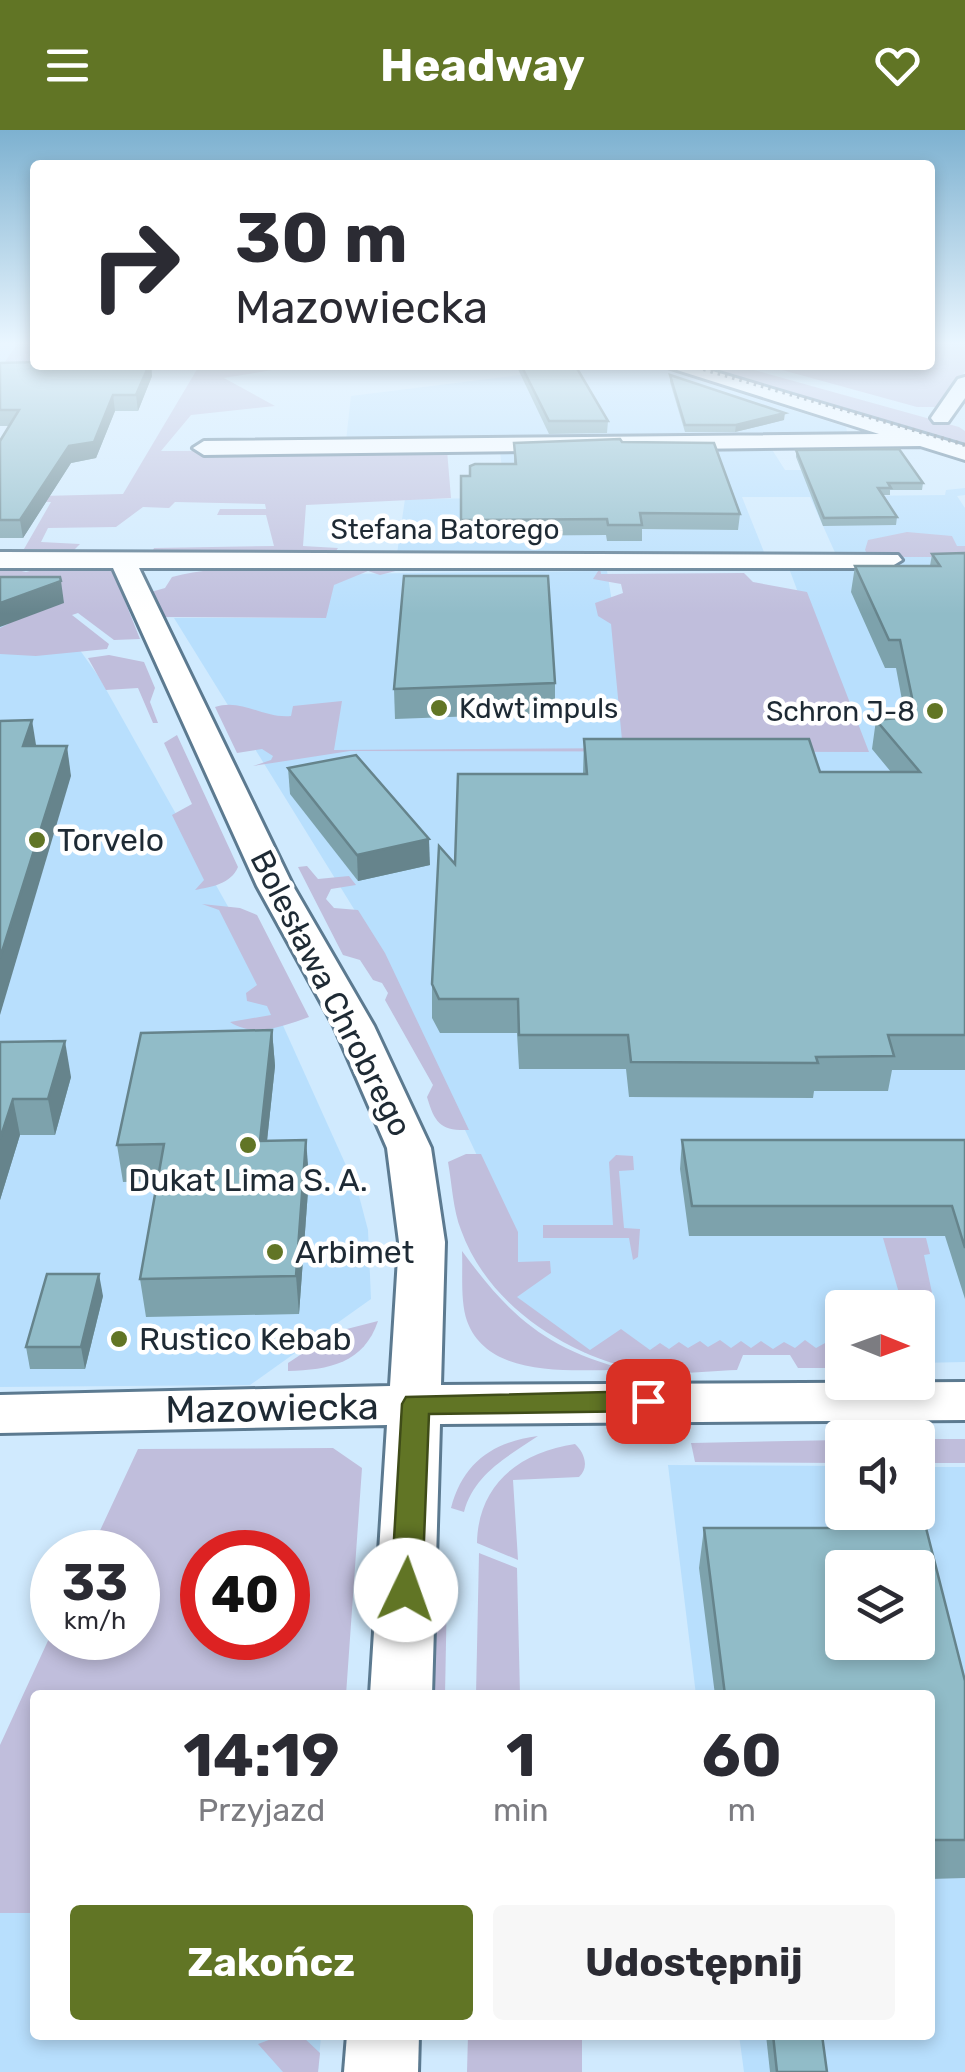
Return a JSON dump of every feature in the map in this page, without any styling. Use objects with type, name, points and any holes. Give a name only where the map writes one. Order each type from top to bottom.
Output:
[{"type":"street","points":[[897,433],[965,453]]},
{"type":"street","points":[[204,448],[922,440]]},
{"type":"street","name":"Bolesława Chrobrego","points":[[122,559],[275,886],[354,1026],[404,1129],[422,1224],[401,1690]]},
{"type":"street","name":"Stefana Batorego","points":[[0,560],[889,560]]},
{"type":"street","name":"Mazowiecka","points":[[0,1414],[416,1404],[965,1401]]},
{"type":"street","points":[[381,2072],[383,2040]]},
{"type":"shaded area","points":[[159,433],[176,433],[161,451],[447,450],[451,498],[306,505],[303,546],[338,548],[334,554],[151,555],[154,548],[274,546],[266,515],[217,515],[220,509],[266,509],[265,504],[175,502],[169,508],[143,507],[116,527],[48,528],[41,542],[80,544],[74,550],[24,549],[51,502],[0,501],[0,497],[123,494]]},
{"type":"shaded area","points":[[347,433],[818,433],[754,434],[771,448],[785,470],[835,470],[854,496],[945,495],[946,490],[965,488],[965,495],[957,496],[965,508],[965,1362],[935,1363],[935,1290],[825,1290],[825,1358],[812,1351],[585,1353],[510,1300],[515,1236],[383,956],[174,618],[321,618],[330,574],[607,571],[636,750],[857,750],[787,563],[837,557],[810,497],[742,497],[766,557],[560,551],[397,554],[405,499],[505,498],[499,441],[346,441]]},
{"type":"shaded area","points":[[929,433],[965,433],[965,443]]},
{"type":"shaded area","points":[[907,532],[952,536],[957,546],[965,546],[965,557],[869,557],[865,550],[868,540]]},
{"type":"shaded area","points":[[61,563],[113,571],[140,639],[114,640],[78,613],[72,615],[109,644],[107,649],[36,656],[0,654],[0,628],[8,624],[0,599],[0,566],[26,572]]},
{"type":"shaded area","points":[[341,565],[411,567],[380,575],[368,571],[334,585],[326,618],[160,617],[151,592],[165,588],[172,577],[193,572]]},
{"type":"shaded area","points":[[600,568],[601,574],[744,573],[753,582],[807,592],[869,752],[350,751],[253,766],[273,756],[262,749],[237,753],[215,707],[234,705],[291,716],[293,706],[342,701],[334,750],[642,748],[641,738],[622,740],[611,624],[598,616],[595,603],[623,593],[621,584],[593,579]]},
{"type":"shaded area","points":[[0,585],[45,601],[99,677],[235,919],[358,1192],[368,1230],[371,1299],[250,1385],[0,1387]]},
{"type":"shaded area","points":[[109,655],[144,662],[155,688],[150,702],[158,723],[153,723],[138,688],[106,690],[88,658]]},
{"type":"shaded area","points":[[177,735],[238,867],[226,881],[195,890],[204,880],[172,815],[192,804],[164,743]]},
{"type":"shaded area","points":[[307,866],[318,879],[349,876],[356,885],[331,889],[326,899],[334,908],[358,910],[385,953],[469,1130],[452,1129],[436,1120],[427,1097],[433,1085],[385,1000],[388,993],[382,983],[373,980],[360,960],[343,955],[298,867]]},
{"type":"shaded area","points":[[202,904],[240,908],[257,915],[309,1017],[259,1030],[230,1022],[271,1015],[267,1006],[247,1001],[246,993],[257,985],[219,910]]},
{"type":"shaded area","points":[[466,1154],[481,1154],[518,1232],[518,1262],[550,1261],[551,1273],[517,1297],[590,1350],[621,1329],[650,1350],[660,1343],[669,1349],[679,1342],[688,1348],[700,1341],[708,1347],[720,1340],[731,1348],[741,1341],[751,1348],[761,1341],[773,1349],[784,1342],[795,1348],[805,1340],[816,1348],[825,1343],[825,1368],[798,1368],[790,1355],[743,1355],[737,1370],[644,1371],[588,1354],[560,1340],[511,1304],[474,1257],[458,1222],[448,1162]]},
{"type":"shaded area","points":[[616,1155],[633,1156],[634,1170],[619,1171],[624,1228],[640,1229],[638,1257],[633,1260],[629,1238],[543,1238],[543,1225],[613,1225],[609,1162]]},
{"type":"shaded area","points":[[883,1238],[926,1238],[930,1254],[924,1255],[931,1290],[898,1290]]},
{"type":"shaded area","points":[[462,1251],[497,1295],[532,1327],[574,1352],[627,1370],[536,1368],[494,1354],[478,1340],[467,1321]]},
{"type":"shaded area","points":[[378,1321],[372,1335],[354,1355],[331,1366],[288,1371],[288,1363],[335,1332]]},
{"type":"shaded area","points":[[538,1436],[484,1477],[464,1512],[451,1508],[463,1479],[482,1457],[507,1443]]},
{"type":"shaded area","points":[[935,1439],[965,1439],[965,1463],[935,1463]]},
{"type":"shaded area","points":[[825,1440],[825,1463],[695,1462],[691,1443]]},
{"type":"shaded area","points":[[575,1444],[584,1460],[579,1477],[513,1480],[518,1560],[477,1543],[485,1504],[506,1474],[537,1455]]},
{"type":"shaded area","points":[[333,1448],[362,1468],[346,1690],[30,1690],[30,1913],[0,1913],[0,1745],[39,1660],[160,1660],[160,1530],[100,1530],[138,1449]]},
{"type":"shaded area","points":[[668,1465],[825,1466],[825,1530],[935,1530],[935,1467],[965,1467],[965,2072],[744,2072],[740,2040],[935,2040],[935,1690],[695,1690]]},
{"type":"shaded area","points":[[438,1551],[447,1589],[445,1690],[434,1690]]},
{"type":"shaded area","points":[[479,1553],[517,1568],[520,1690],[476,1690]]},
{"type":"shaded area","points":[[0,1913],[30,1913],[30,2040],[321,2040],[318,2072],[0,2072]]},
{"type":"shaded area","points":[[269,2040],[306,2040],[320,2053],[318,2072],[283,2072],[258,2044]]},
{"type":"shaded area","points":[[468,2040],[582,2040],[582,2072],[467,2072]]},
{"type":"building","points":[[5,433],[98,433],[94,442],[69,446],[20,520],[0,520],[0,441]]},
{"type":"building","points":[[620,439],[714,443],[740,514],[640,513],[642,525],[608,525],[607,519],[461,520],[461,476],[470,476],[470,466],[475,464],[516,464],[514,443]]},
{"type":"building","points":[[899,449],[923,483],[888,483],[891,488],[878,488],[897,517],[824,518],[796,450]]},
{"type":"building","points":[[965,553],[965,1035],[888,1035],[894,1056],[816,1057],[818,1063],[631,1062],[628,1035],[519,1035],[518,999],[439,999],[432,984],[439,846],[455,864],[458,774],[587,774],[584,739],[809,739],[820,772],[920,772],[876,720],[909,717],[907,706],[914,707],[900,640],[889,640],[855,566],[940,566],[932,554]]},
{"type":"building","points":[[404,576],[548,576],[555,683],[394,689]]},
{"type":"building","points":[[0,577],[60,577],[61,581],[0,603]]},
{"type":"building","points":[[32,720],[23,746],[67,746],[0,958],[0,721]]},
{"type":"building","points":[[356,755],[429,839],[357,855],[288,768]]},
{"type":"building","points":[[272,1030],[260,1141],[306,1140],[296,1276],[140,1279],[164,1144],[117,1145],[141,1033]]},
{"type":"building","points":[[65,1041],[48,1099],[13,1099],[0,1139],[0,1042]]},
{"type":"building","points":[[682,1140],[965,1140],[965,1248],[952,1206],[692,1206]]},
{"type":"building","points":[[47,1274],[99,1274],[81,1347],[26,1347]]},
{"type":"building","points":[[704,1528],[927,1530],[932,1550],[825,1550],[825,1660],[935,1660],[935,1563],[965,1681],[965,1840],[935,1840],[935,1690],[724,1690]]},
{"type":"building","points":[[774,2040],[823,2040],[827,2072],[777,2072]]},
{"type":"railway","points":[[922,433],[965,445]]},
{"type":"place","name":"Kdwt impuls","points":[[439,708]]},
{"type":"place","name":"Schron J-8","points":[[935,711]]},
{"type":"place","name":"Torvelo","points":[[37,840]]},
{"type":"place","name":"Dukat Lima S. A.","points":[[248,1145]]},
{"type":"place","name":"Arbimet","points":[[275,1252]]},
{"type":"place","name":"Rustico Kebab","points":[[119,1339]]},
{"type":"route","points":[[406,1590],[416,1404],[648,1401]]}]
